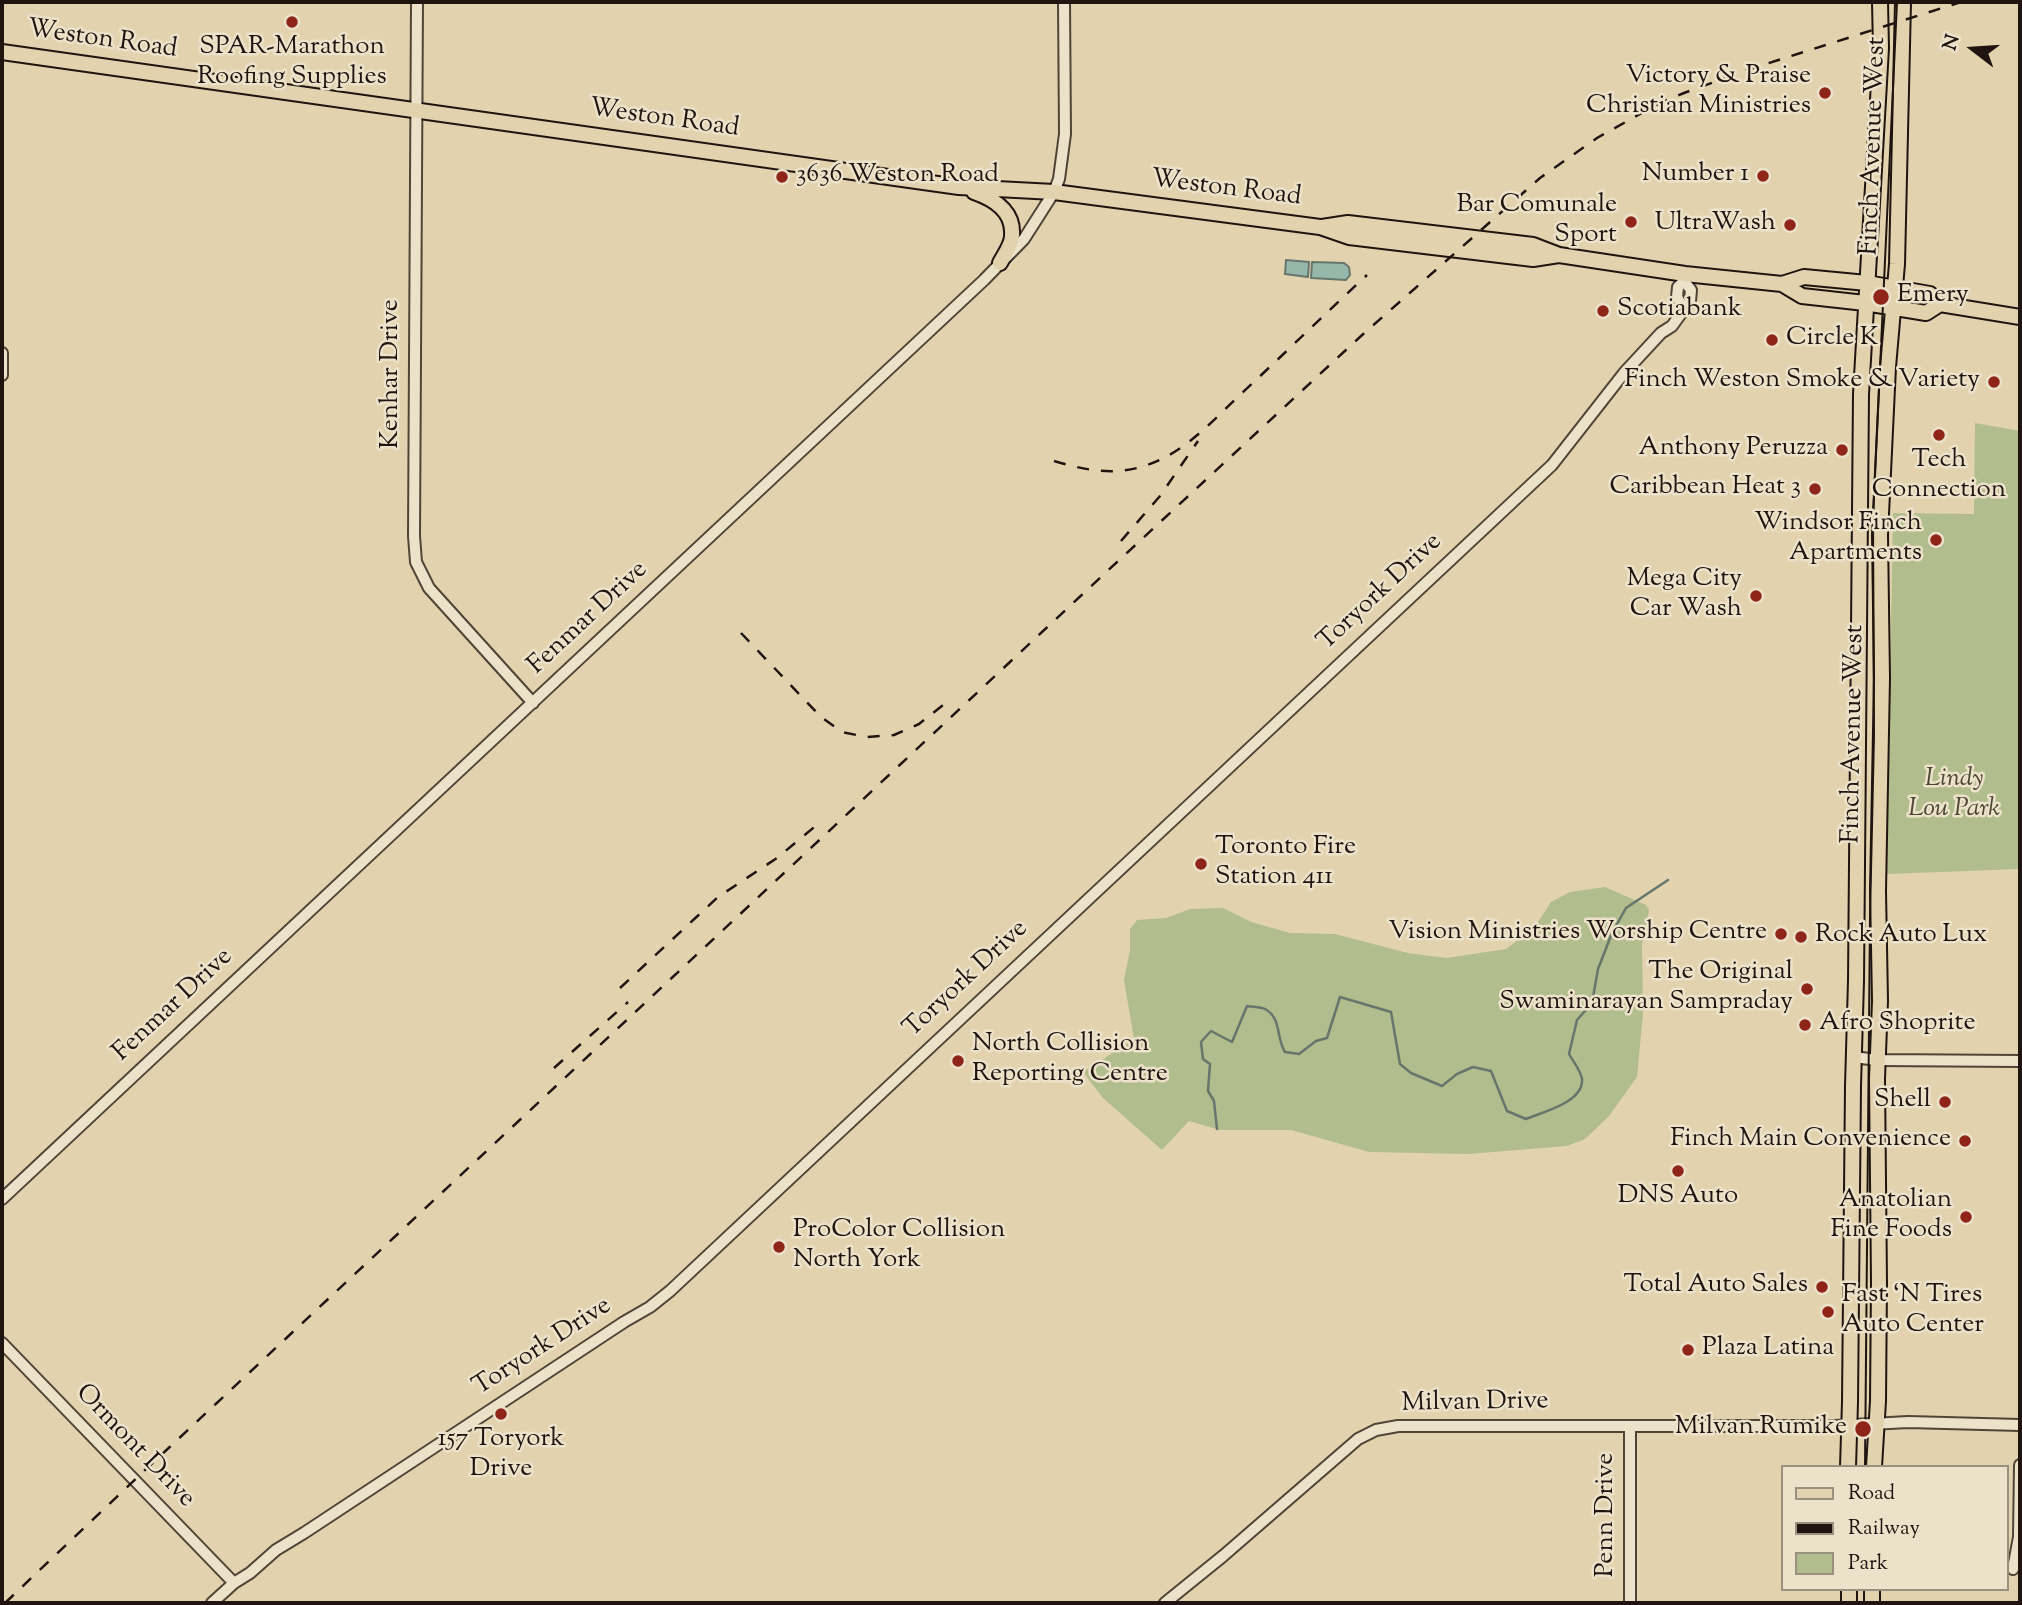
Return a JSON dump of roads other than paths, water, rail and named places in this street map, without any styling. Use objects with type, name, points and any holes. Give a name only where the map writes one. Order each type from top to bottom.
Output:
[{"type":"main road","name":"Finch Avenue West","points":[[1848,1465],[1861,394],[1881,48],[1880,2]]},
{"type":"main road","name":"Finch Avenue West","points":[[1874,1465],[1879,1283],[1877,1060],[1880,1001],[1878,891],[1882,724],[1880,526],[1899,214],[1903,2]]},
{"type":"main road","name":"Weston Road","points":[[2,52],[959,187],[1054,192],[1320,227],[1348,223],[1533,245],[1559,255],[1685,278],[1782,284],[1804,277],[1867,284],[1930,294],[1940,304],[2020,317]]},
{"type":"main road","points":[[959,187],[993,199],[1005,212],[1012,237],[1000,262]]},
{"type":"main road","name":"Weston Road","points":[[1782,284],[1802,296],[1926,313],[1940,304]]},
{"type":"street","name":"Kenhar Drive","points":[[417,2],[416,562],[429,588],[533,703]]},
{"type":"street","name":"Fenmar Drive","points":[[2,1199],[977,287],[1024,239],[1054,192],[1059,179],[1065,134],[1064,2]]},
{"type":"street","name":"Toryork Drive","points":[[212,1603],[276,1550],[650,1307],[670,1291],[1552,465],[1624,373],[1661,334],[1672,327],[1683,308],[1677,297],[1678,287],[1685,278]]},
{"type":"street","points":[[2,353],[2,375]]},
{"type":"street","points":[[1854,1057],[1877,1060],[2020,1062]]},
{"type":"street","name":"Ormont Drive","points":[[2,1343],[234,1583]]},
{"type":"street","name":"Milvan Drive","points":[[1165,1603],[1358,1439],[1376,1430],[1398,1426],[1849,1426],[1909,1422],[2020,1425]]},
{"type":"street","name":"Penn Drive","points":[[1630,1426],[1630,1603]]},
{"type":"street","points":[[2013,1569],[2019,1537],[2020,1465]]},
{"type":"waterway","points":[[1217,1129],[1214,1101],[1208,1091],[1210,1064],[1203,1059],[1201,1042],[1211,1031],[1232,1042],[1247,1006],[1263,1008],[1274,1018],[1285,1052],[1299,1054],[1316,1041],[1327,1038],[1340,997],[1391,1012],[1400,1064],[1411,1073],[1442,1086],[1457,1074],[1473,1067],[1491,1071],[1507,1111],[1526,1119],[1561,1105],[1570,1100],[1581,1087],[1579,1069],[1569,1054],[1577,1020],[1592,1003],[1598,969],[1612,933],[1626,908],[1668,880]]},
{"type":"tram line","points":[[1865,1465],[1874,735],[1873,519],[1897,2]]},
{"type":"tram line","points":[[1864,1591],[1864,1603]]},
{"type":"railway","points":[[5,1603],[1102,576],[1361,336],[1540,178],[1597,138],[1656,105],[1684,93],[1747,70],[1961,2]]},
{"type":"railway","points":[[1054,461],[1088,469],[1122,471],[1158,461],[1172,453],[1208,425],[1367,275]]},
{"type":"railway","points":[[1121,541],[1160,496],[1198,441]]},
{"type":"railway","points":[[741,633],[821,717],[842,732],[866,737],[894,735],[919,724],[952,698]]},
{"type":"railway","points":[[620,988],[718,897],[777,858],[818,824]]},
{"type":"railway","points":[[554,1068],[628,1002]]},
{"type":"place","name":"SPAR-Marathon Roofing Supplies","points":[[292,22]]},
{"type":"place","name":"Victory & Praise Christian Ministries","points":[[1825,93]]},
{"type":"place","name":"Number 1","points":[[1763,176]]},
{"type":"place","name":"3636 Weston Road","points":[[782,177]]},
{"type":"place","name":"Bar Comunale Sport","points":[[1631,222]]},
{"type":"place","name":"UltraWash","points":[[1790,225]]},
{"type":"place","name":"Emery","points":[[1881,297]]},
{"type":"place","name":"Scotiabank","points":[[1603,311]]},
{"type":"place","name":"Circle K","points":[[1772,340]]},
{"type":"place","name":"Finch Weston Smoke & Variety","points":[[1994,382]]},
{"type":"place","name":"Tech Connection","points":[[1939,435]]},
{"type":"place","name":"Anthony Peruzza","points":[[1842,450]]},
{"type":"place","name":"Caribbean Heat 3","points":[[1815,489]]},
{"type":"place","name":"Windsor Finch Apartments","points":[[1936,540]]},
{"type":"place","name":"Mega City Car Wash","points":[[1756,596]]},
{"type":"place","name":"Toronto Fire Station 411","points":[[1201,864]]},
{"type":"place","name":"Vision Ministries Worship Centre","points":[[1781,934]]},
{"type":"place","name":"Rock Auto Lux","points":[[1801,937]]},
{"type":"place","name":"The Original Swaminarayan Sampraday","points":[[1807,989]]},
{"type":"place","name":"Afro Shoprite","points":[[1805,1025]]},
{"type":"place","name":"North Collision Reporting Centre","points":[[958,1061]]},
{"type":"place","name":"Shell","points":[[1945,1102]]},
{"type":"place","name":"Finch Main Convenience","points":[[1965,1141]]},
{"type":"place","name":"DNS Auto","points":[[1678,1171]]},
{"type":"place","name":"Anatolian Fine Foods","points":[[1966,1217]]},
{"type":"place","name":"ProColor Collision North York","points":[[779,1247]]},
{"type":"place","name":"Total Auto Sales","points":[[1822,1287]]},
{"type":"place","name":"Fast ‘N Tires Auto Center","points":[[1828,1312]]},
{"type":"place","name":"Plaza Latina","points":[[1688,1350]]},
{"type":"place","name":"157 Toryork Drive","points":[[501,1414]]},
{"type":"place","name":"Milvan Rumike","points":[[1863,1429]]},
{"type":"park label","name":"Lindy Lou Park","points":[[1954,796]]}]
